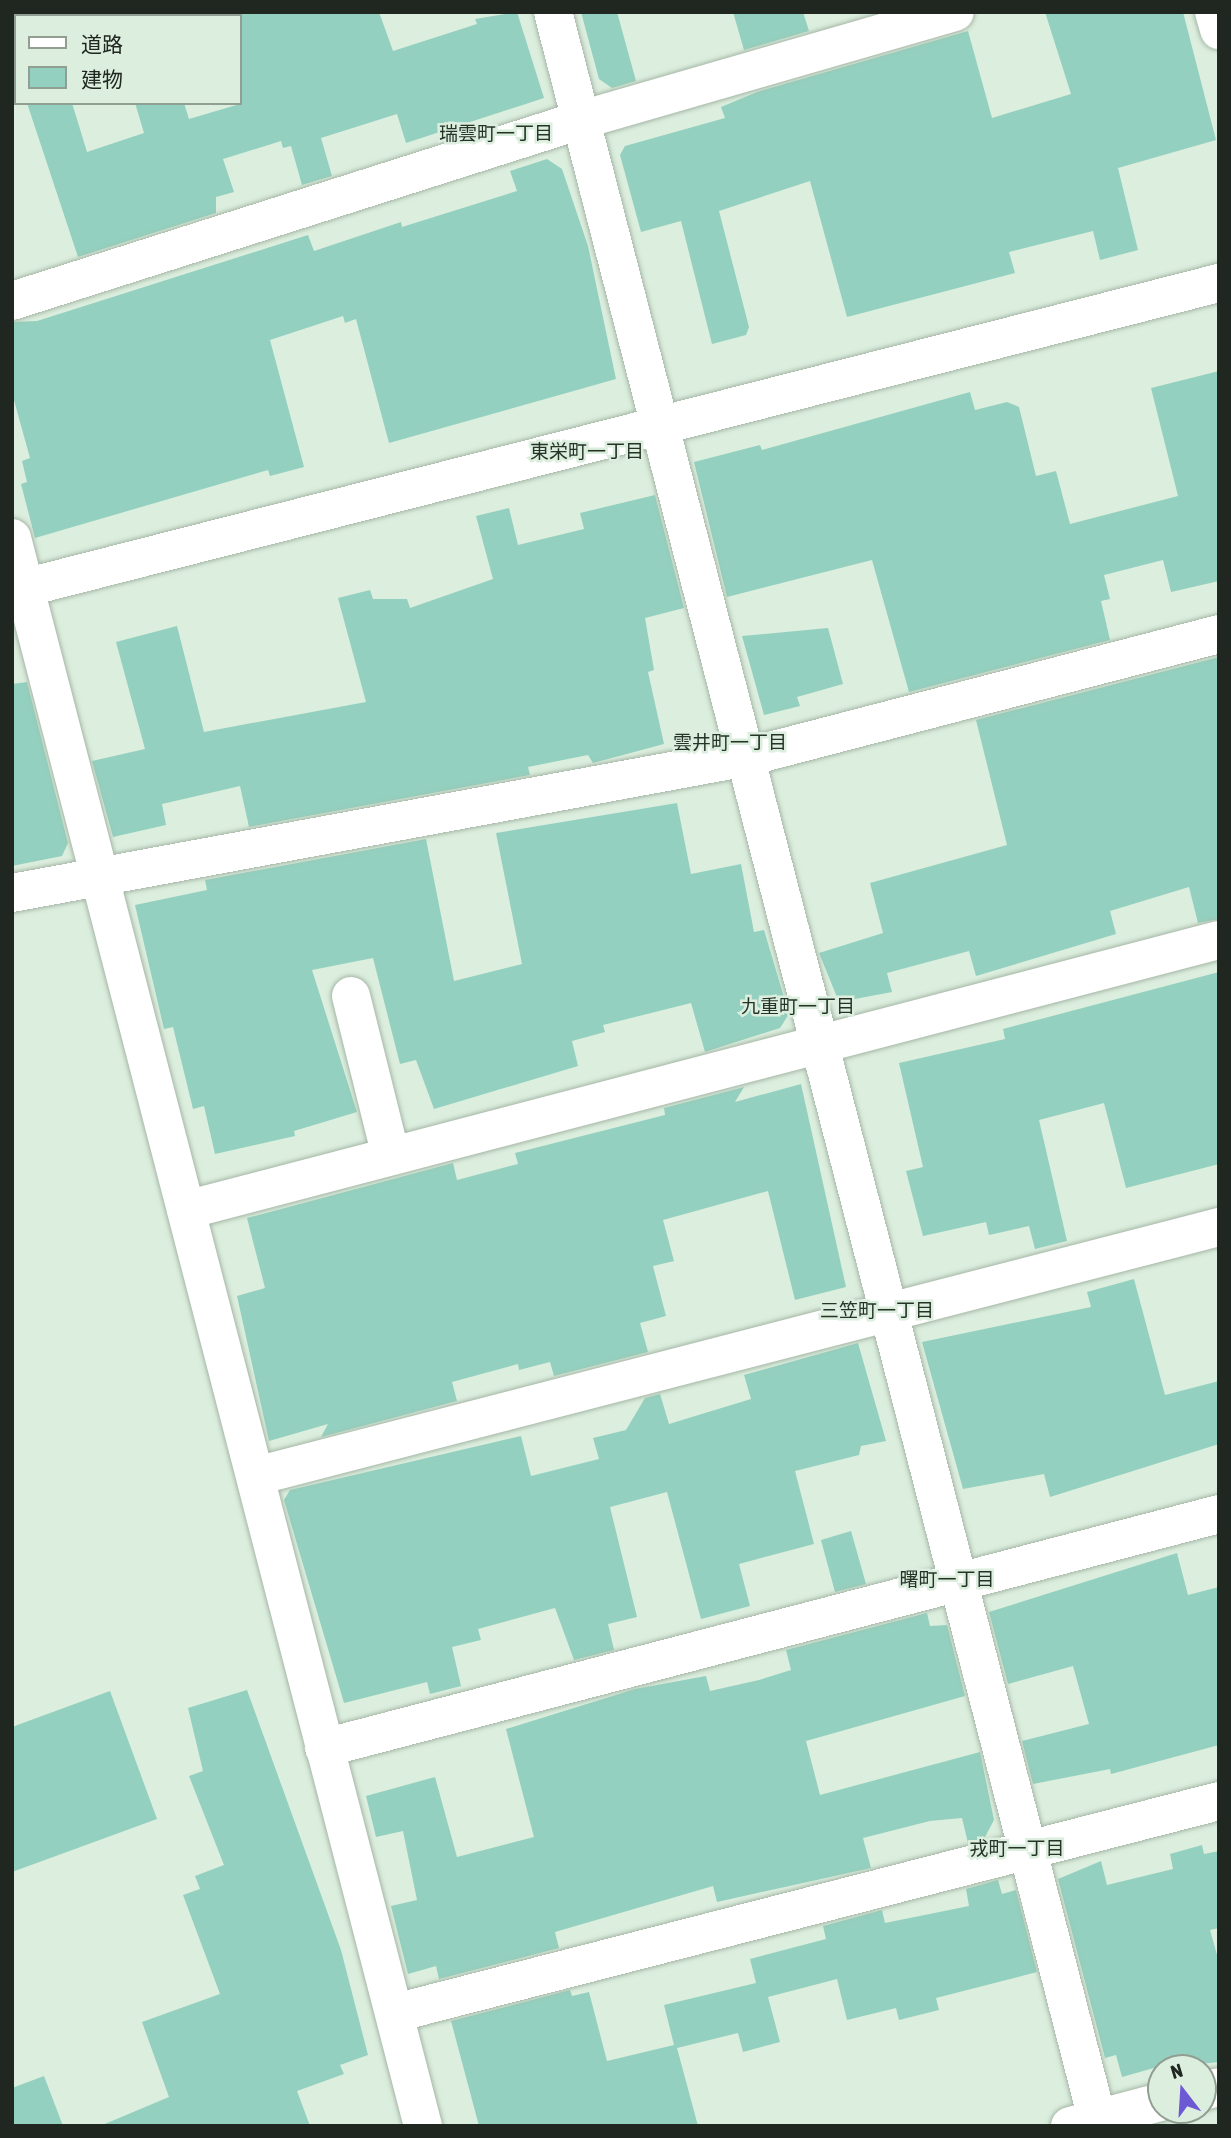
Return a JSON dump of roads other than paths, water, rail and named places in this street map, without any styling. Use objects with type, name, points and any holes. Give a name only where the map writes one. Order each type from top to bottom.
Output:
[{"type":"street","points":[[553,12],[1028,1852],[1089,2123],[1147,2106]]},
{"type":"street","points":[[12,301],[581,120],[955,12]]},
{"type":"street","points":[[1214,12],[1219,30]]},
{"type":"street","points":[[18,589],[660,421],[1219,283]]},
{"type":"street","points":[[12,538],[18,589],[99,876],[423,2126]]},
{"type":"street","points":[[12,893],[747,757],[1219,634]]},
{"type":"street","points":[[186,1210],[1219,940]]},
{"type":"street","points":[[351,996],[391,1156]]},
{"type":"street","points":[[256,1476],[1219,1227]]},
{"type":"street","points":[[324,1748],[1219,1514]]},
{"type":"street","points":[[395,2012],[1219,1801]]},
{"type":"district","name":"瑞雲町一丁目","points":[[496,134]]},
{"type":"district","name":"東栄町一丁目","points":[[587,452]]},
{"type":"district","name":"雲井町一丁目","points":[[730,743]]},
{"type":"district","name":"九重町一丁目","points":[[798,1007]]},
{"type":"district","name":"三笠町一丁目","points":[[877,1311]]},
{"type":"district","name":"曙町一丁目","points":[[947,1580]]},
{"type":"district","name":"戎町一丁目","points":[[1017,1849]]}]
